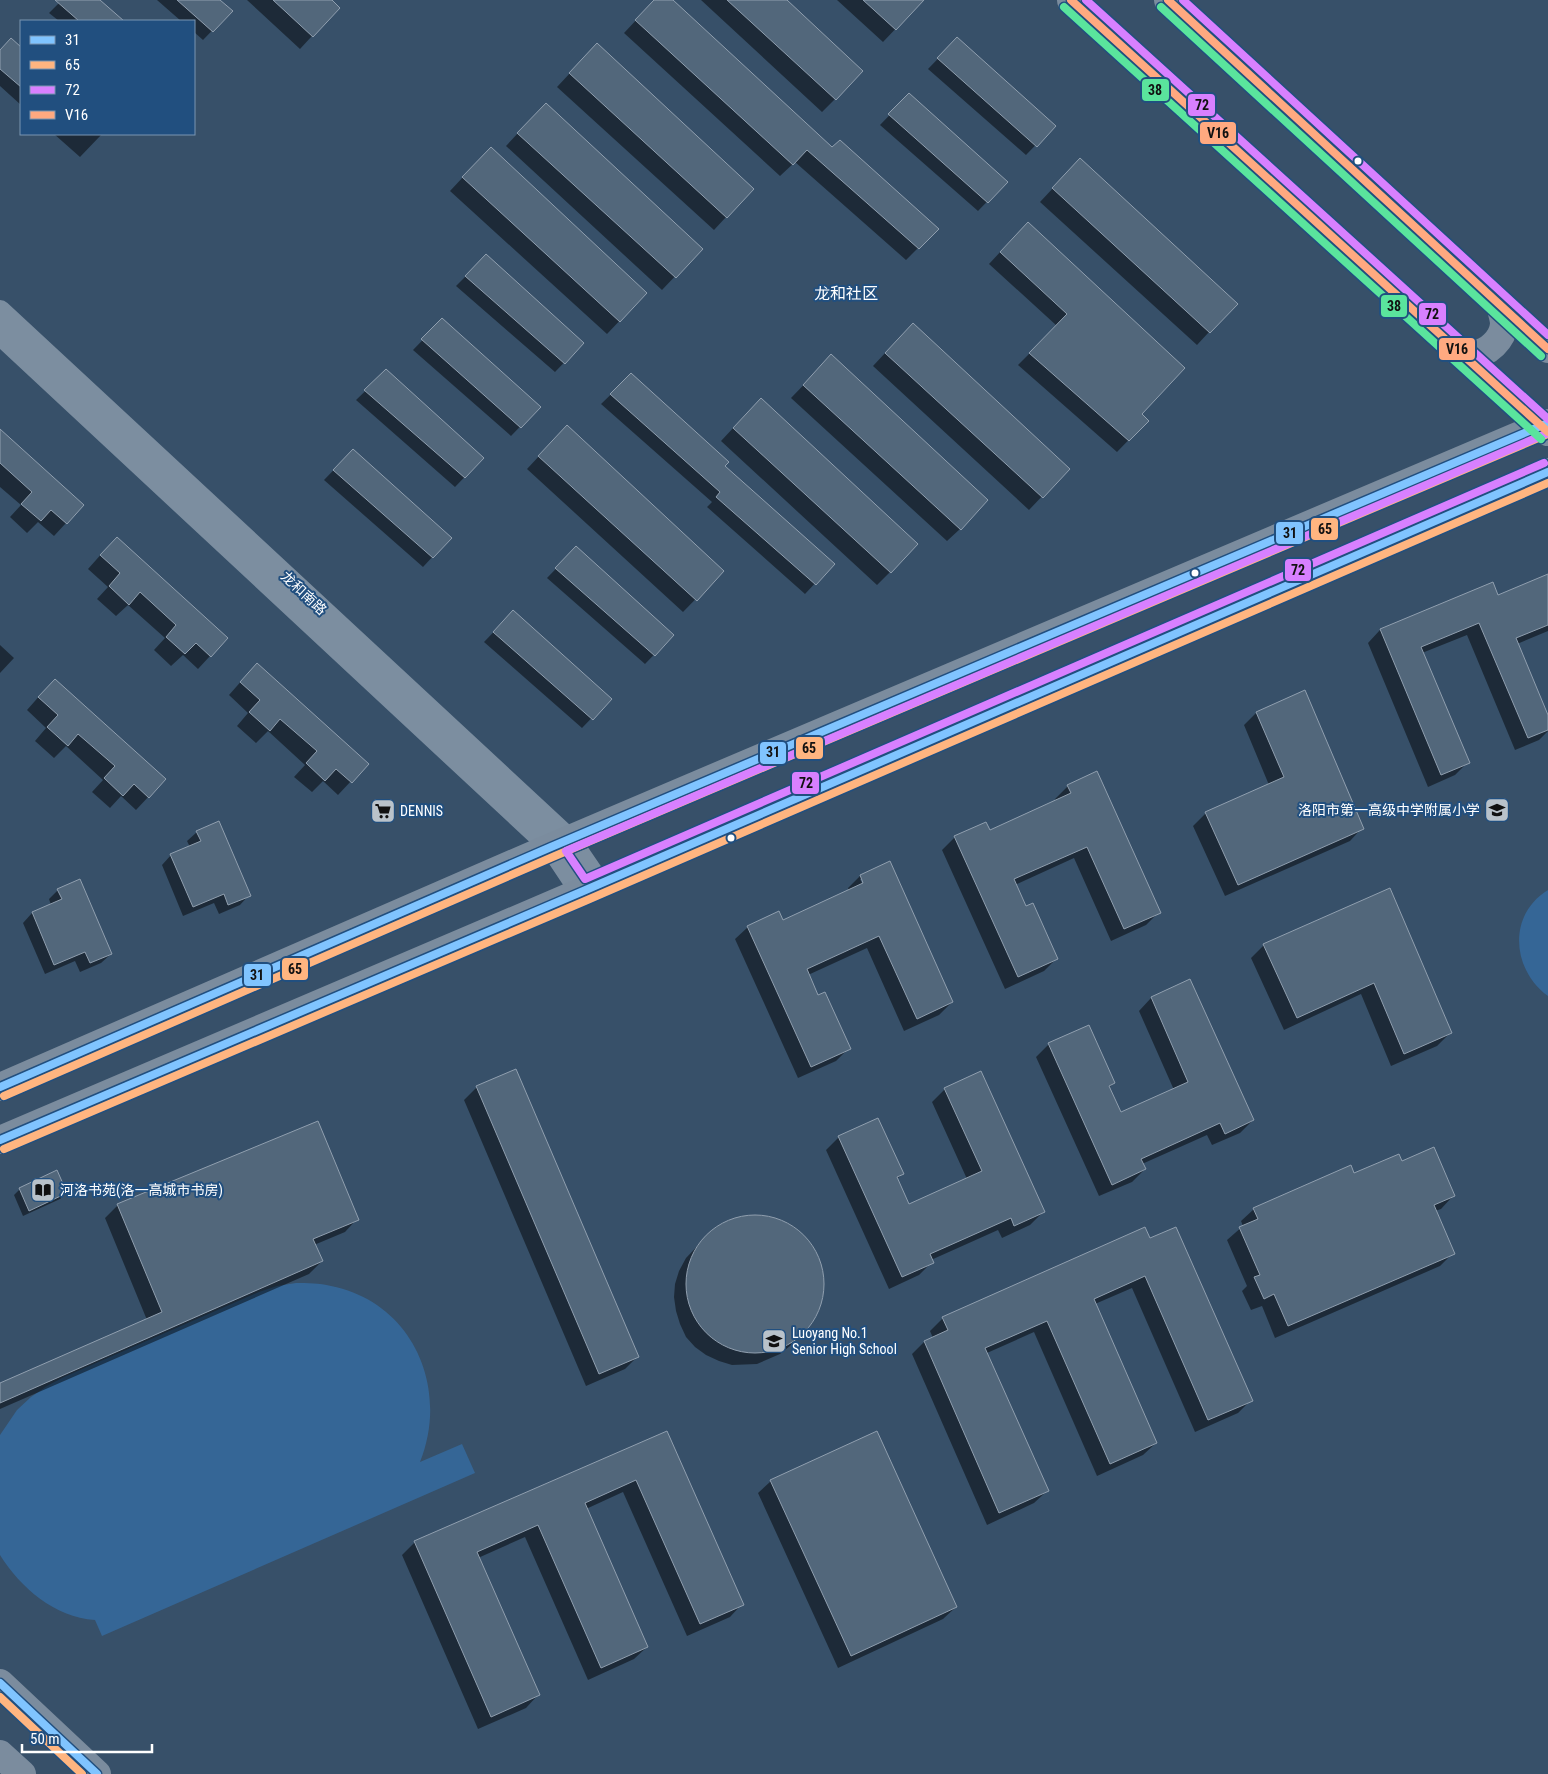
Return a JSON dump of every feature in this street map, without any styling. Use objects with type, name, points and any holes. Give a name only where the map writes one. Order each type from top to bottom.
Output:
[{"type":"main road","points":[[0,1087],[560,843],[1546,427],[1457,351],[1071,0]]},
{"type":"main road","points":[[1168,0],[1548,349]]},
{"type":"main road","points":[[1457,351],[1472,354],[1486,351],[1496,342],[1502,332],[1504,322],[1500,304]]},
{"type":"main road","points":[[0,1140],[1548,472]]},
{"type":"main road","points":[[0,1683],[97,1774]]},
{"type":"main road","points":[[0,1754],[22,1774]]},
{"type":"street","name":"龙和南路","points":[[0,311],[560,843],[590,887]]},
{"type":"street","name":"龙和南路","points":[[0,334],[560,843]]},
{"type":"shaded area","points":[[1548,890],[1548,996],[1536,985],[1527,972],[1521,958],[1519,943],[1520,928],[1526,913],[1535,901]]},
{"type":"shaded area","points":[[296,1283],[327,1285],[359,1295],[383,1310],[403,1329],[417,1352],[426,1378],[430,1405],[428,1434],[420,1462],[462,1444],[475,1473],[102,1636],[95,1620],[80,1618],[52,1607],[28,1589],[0,1555],[0,1435],[17,1410],[31,1397],[64,1377],[259,1292],[277,1286]]},
{"type":"building","points":[[55,0],[100,0],[123,20],[78,20]]},
{"type":"building","points":[[177,0],[220,0],[233,11],[213,32]]},
{"type":"building","points":[[273,0],[332,0],[340,8],[313,37]]},
{"type":"building","points":[[654,0],[673,0],[832,147],[840,140],[939,229],[919,249],[807,150],[793,165],[635,20]]},
{"type":"building","points":[[727,0],[787,0],[863,71],[836,100]]},
{"type":"building","points":[[863,0],[924,0],[896,30]]},
{"type":"building","points":[[957,37],[1056,126],[1037,147],[937,58]]},
{"type":"building","points":[[11,38],[20,46],[20,86],[0,69],[0,50]]},
{"type":"building","points":[[597,43],[754,189],[727,218],[569,73]]},
{"type":"building","points":[[909,93],[1008,182],[988,203],[888,114]]},
{"type":"building","points":[[546,103],[703,249],[676,278],[517,133]]},
{"type":"building","points":[[491,147],[647,293],[620,322],[462,177]]},
{"type":"building","points":[[1080,158],[1238,304],[1210,333],[1052,188]]},
{"type":"building","points":[[1028,222],[1185,368],[1142,414],[1149,421],[1129,441],[1029,353],[1067,314],[1000,252]]},
{"type":"building","points":[[486,254],[584,343],[565,364],[465,276]]},
{"type":"building","points":[[442,318],[541,407],[521,428],[421,339]]},
{"type":"building","points":[[913,323],[1070,469],[1043,498],[885,353]]},
{"type":"building","points":[[831,354],[988,500],[961,530],[803,385]]},
{"type":"building","points":[[386,369],[484,458],[465,478],[364,390]]},
{"type":"building","points":[[631,373],[729,462],[725,466],[835,564],[816,585],[716,497],[720,492],[610,394]]},
{"type":"building","points":[[761,398],[918,544],[891,573],[733,428]]},
{"type":"building","points":[[567,425],[724,571],[697,601],[538,456]]},
{"type":"building","points":[[0,429],[84,505],[67,524],[51,510],[41,521],[21,504],[32,492],[0,463]]},
{"type":"building","points":[[353,449],[452,538],[433,558],[333,470]]},
{"type":"building","points":[[117,537],[228,638],[211,657],[196,643],[185,654],[166,637],[176,625],[140,592],[129,605],[109,586],[120,573],[100,555]]},
{"type":"building","points":[[576,546],[674,635],[655,656],[555,568]]},
{"type":"building","points":[[1548,574],[1548,625],[1516,638],[1548,715],[1548,730],[1528,738],[1479,623],[1421,647],[1470,763],[1441,775],[1380,629],[1493,582],[1498,595]]},
{"type":"building","points":[[513,610],[612,699],[593,720],[493,632]]},
{"type":"building","points":[[257,663],[369,764],[352,783],[336,769],[325,781],[306,763],[317,751],[280,719],[270,731],[249,712],[260,700],[240,682]]},
{"type":"building","points":[[55,679],[166,779],[149,798],[134,784],[123,796],[104,778],[115,766],[78,734],[68,746],[47,727],[58,715],[38,697]]},
{"type":"building","points":[[1305,690],[1364,829],[1238,885],[1205,812],[1284,777],[1256,712]]},
{"type":"building","points":[[1097,771],[1161,913],[1124,929],[1087,847],[1014,879],[1026,906],[1033,903],[1058,959],[1018,977],[954,836],[986,822],[990,830],[1071,793],[1067,785]]},
{"type":"building","points":[[219,821],[251,896],[228,905],[224,894],[193,907],[170,854],[201,841],[196,831]]},
{"type":"building","points":[[890,861],[953,1002],[917,1019],[879,936],[807,969],[818,995],[825,992],[851,1049],[811,1067],[747,926],[779,911],[783,920],[863,883],[860,875]]},
{"type":"building","points":[[80,879],[112,954],[90,963],[85,952],[54,965],[32,912],[62,899],[57,889]]},
{"type":"building","points":[[1390,888],[1452,1033],[1404,1054],[1374,983],[1297,1018],[1263,944]]},
{"type":"building","points":[[1190,979],[1254,1120],[1225,1134],[1220,1123],[1141,1159],[1146,1169],[1112,1185],[1048,1043],[1089,1025],[1115,1083],[1109,1086],[1121,1112],[1188,1082],[1151,997]]},
{"type":"building","points":[[516,1069],[639,1357],[599,1374],[476,1086]]},
{"type":"building","points":[[981,1071],[1045,1212],[1014,1226],[1011,1218],[930,1254],[934,1263],[902,1277],[838,1136],[878,1118],[904,1174],[897,1177],[909,1204],[982,1171],[944,1088]]},
{"type":"building","points":[[318,1121],[359,1220],[313,1239],[323,1261],[0,1403],[0,1383],[162,1312],[117,1204]]},
{"type":"building","points":[[1434,1147],[1455,1196],[1434,1205],[1455,1254],[1288,1326],[1274,1294],[1264,1299],[1254,1277],[1260,1275],[1239,1227],[1258,1219],[1253,1208],[1351,1165],[1354,1173],[1399,1154],[1402,1161]]},
{"type":"building","name":"河洛书苑(洛一高城市书房)","points":[[57,1170],[67,1193],[29,1211],[19,1188]]},
{"type":"building","points":[[755,1215],[769,1216],[781,1220],[793,1226],[804,1235],[813,1246],[819,1258],[823,1270],[823,1298],[819,1310],[813,1322],[804,1333],[793,1342],[781,1348],[769,1352],[755,1353],[741,1352],[729,1348],[717,1342],[706,1333],[697,1322],[691,1310],[687,1298],[686,1284],[687,1270],[691,1258],[697,1246],[706,1235],[717,1226],[729,1220],[741,1216]]},
{"type":"building","points":[[1145,1227],[1150,1238],[1176,1227],[1253,1401],[1208,1420],[1145,1276],[1094,1299],[1157,1443],[1110,1464],[1047,1321],[985,1348],[1049,1491],[999,1513],[924,1341],[948,1330],[942,1317]]},
{"type":"building","points":[[667,1431],[744,1605],[700,1624],[636,1480],[585,1503],[648,1647],[601,1668],[538,1525],[477,1552],[540,1695],[491,1717],[414,1541]]},
{"type":"building","points":[[877,1431],[957,1607],[851,1656],[770,1480]]},
{"type":"transit line","name":"V16","points":[[1071,0],[1548,432]]},
{"type":"transit line","name":"72","points":[[1086,0],[1548,419]]},
{"type":"transit line","name":"V16","points":[[1168,0],[1548,349]]},
{"type":"transit line","name":"72","points":[[1183,0],[1548,335]]},
{"type":"transit line","name":"38","points":[[1064,7],[1541,439]]},
{"type":"transit line","name":"38","points":[[1161,7],[1541,356]]},
{"type":"transit line","name":"31","points":[[0,1087],[551,847],[1548,423]]},
{"type":"transit line","name":"72","points":[[1544,463],[585,879],[566,851],[1548,433]]},
{"type":"transit line","name":"65","points":[[4,1096],[555,856],[1548,434]]},
{"type":"transit line","name":"31","points":[[0,1140],[581,892],[1548,472]]},
{"type":"transit line","name":"65","points":[[4,1149],[585,901],[1548,483]]},
{"type":"transit line","name":"31","points":[[0,1683],[97,1774]]},
{"type":"transit line","name":"65","points":[[0,1697],[82,1774]]},
{"type":"place","name":"洛阳市第一高级中学附属小学","points":[[1497,810]]},
{"type":"place","name":"DENNIS","points":[[383,811]]},
{"type":"place","name":"河洛书苑(洛一高城市书房)","points":[[43,1190]]},
{"type":"place","name":"Luoyang No.1 Senior High School","points":[[774,1341]]},
{"type":"district","name":"龙和社区","points":[[846,293]]}]
